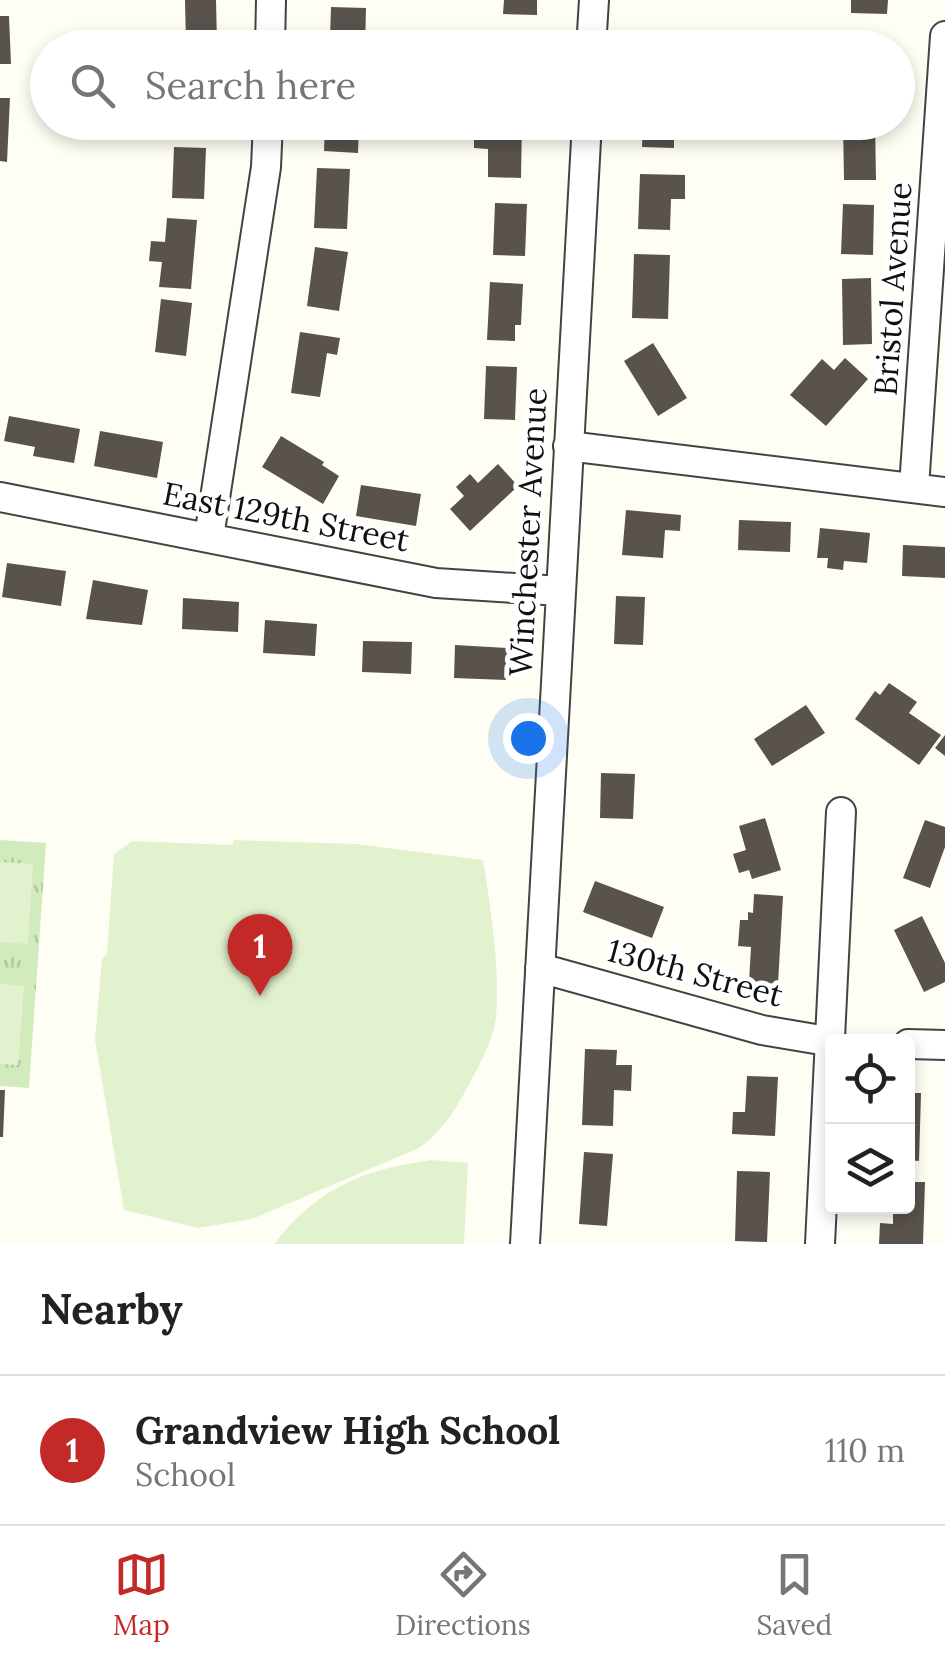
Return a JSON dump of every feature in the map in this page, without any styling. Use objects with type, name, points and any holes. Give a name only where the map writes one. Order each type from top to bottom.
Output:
[{"type":"street","points":[[270,30],[271,0]]},
{"type":"street","points":[[592,30],[594,0]]},
{"type":"street","name":"Bristol Avenue","points":[[914,487],[945,36]]},
{"type":"street","points":[[209,536],[267,140]]},
{"type":"street","name":"Winchester Avenue","points":[[525,1244],[560,592],[573,447],[585,140]]},
{"type":"street","points":[[573,447],[945,492]]},
{"type":"street","name":"East 129th Street","points":[[0,497],[436,583],[560,592]]},
{"type":"street","points":[[832,1034],[841,812]]},
{"type":"street","name":"130th Street","points":[[540,968],[762,1030],[825,1041]]},
{"type":"street","points":[[915,1044],[945,1045]]},
{"type":"street","points":[[820,1244],[827,1124]]},
{"type":"green space","points":[[0,840],[46,843],[29,1088],[0,1086]]},
{"type":"green space","points":[[234,840],[356,844],[483,860],[495,947],[496,1015],[488,1046],[462,1097],[440,1129],[419,1148],[252,1219],[198,1228],[124,1210],[95,1040],[102,959],[107,953],[114,854],[132,841],[232,845]]},
{"type":"green space","points":[[0,862],[33,864],[28,944],[0,942]]},
{"type":"green space","points":[[0,984],[24,986],[18,1065],[0,1064]]},
{"type":"green space","points":[[432,1160],[468,1163],[464,1244],[274,1244],[307,1209],[344,1184],[385,1169]]},
{"type":"building","points":[[185,0],[216,0],[217,30],[186,30]]},
{"type":"building","points":[[504,0],[537,0],[537,15],[503,14]]},
{"type":"building","points":[[851,0],[888,0],[887,14],[851,13]]},
{"type":"building","points":[[331,7],[366,8],[365,30],[330,30]]},
{"type":"building","points":[[0,16],[9,16],[11,64],[0,64]]},
{"type":"building","points":[[0,98],[10,98],[7,162],[0,161]]},
{"type":"building","points":[[324,140],[358,140],[358,153],[324,151]]},
{"type":"building","points":[[474,140],[522,140],[521,178],[488,177],[488,149],[474,148]]},
{"type":"building","points":[[642,140],[674,140],[674,148],[642,147]]},
{"type":"building","points":[[843,140],[875,140],[876,180],[844,180]]},
{"type":"building","points":[[174,147],[206,148],[204,199],[172,198]]},
{"type":"building","points":[[317,168],[350,169],[347,229],[314,228]]},
{"type":"building","points":[[640,174],[685,175],[685,199],[671,199],[670,230],[638,229]]},
{"type":"building","points":[[495,203],[527,204],[525,256],[493,255]]},
{"type":"building","points":[[843,204],[874,205],[873,255],[841,254]]},
{"type":"building","points":[[167,218],[197,220],[191,289],[159,287],[162,262],[149,261],[151,241],[165,242]]},
{"type":"building","points":[[315,247],[348,252],[339,311],[307,306]]},
{"type":"building","points":[[634,254],[670,255],[668,319],[632,318]]},
{"type":"building","points":[[871,278],[872,344],[843,345],[842,279]]},
{"type":"building","points":[[490,282],[523,284],[521,325],[515,325],[515,341],[487,340]]},
{"type":"building","points":[[161,299],[192,303],[186,356],[155,352]]},
{"type":"building","points":[[300,332],[340,338],[337,355],[327,353],[320,397],[291,393]]},
{"type":"building","points":[[653,343],[687,398],[658,416],[624,361]]},
{"type":"building","points":[[845,358],[868,379],[826,426],[790,395],[822,359],[834,370]]},
{"type":"building","points":[[486,366],[517,367],[515,420],[484,419]]},
{"type":"building","points":[[9,416],[80,429],[74,463],[33,456],[35,447],[4,441]]},
{"type":"building","points":[[100,431],[163,442],[157,478],[94,466]]},
{"type":"building","points":[[281,436],[324,462],[322,465],[339,476],[323,504],[262,467]]},
{"type":"building","points":[[498,464],[518,486],[470,531],[450,509],[464,496],[456,487],[470,474],[478,483]]},
{"type":"building","points":[[361,485],[421,494],[416,526],[356,516]]},
{"type":"building","points":[[626,510],[681,515],[680,531],[665,530],[663,558],[622,555]]},
{"type":"building","points":[[739,520],[791,522],[790,552],[738,550]]},
{"type":"building","points":[[820,528],[870,533],[867,563],[844,561],[843,570],[827,568],[828,558],[817,558]]},
{"type":"building","points":[[903,545],[945,547],[945,578],[902,576]]},
{"type":"building","points":[[7,563],[66,571],[61,606],[2,597]]},
{"type":"building","points":[[93,580],[148,590],[142,625],[86,619]]},
{"type":"building","points":[[616,596],[645,597],[643,645],[614,644]]},
{"type":"building","points":[[183,598],[239,602],[238,632],[182,629]]},
{"type":"building","points":[[265,620],[317,624],[315,656],[263,653]]},
{"type":"building","points":[[363,641],[412,642],[411,674],[362,672]]},
{"type":"building","points":[[455,645],[507,648],[506,680],[454,678]]},
{"type":"building","points":[[889,683],[917,702],[909,713],[941,735],[919,765],[855,719],[875,691],[880,695]]},
{"type":"building","points":[[806,705],[825,733],[772,766],[754,739]]},
{"type":"building","points":[[945,735],[945,756],[935,748]]},
{"type":"building","points":[[601,773],[635,774],[633,819],[600,818]]},
{"type":"building","points":[[765,818],[781,870],[752,879],[749,870],[739,873],[733,854],[746,850],[739,826]]},
{"type":"building","points":[[925,820],[945,827],[945,847],[930,888],[903,878]]},
{"type":"building","points":[[595,881],[664,907],[652,938],[583,912]]},
{"type":"building","points":[[754,894],[783,896],[778,984],[749,982],[751,947],[738,946],[740,920],[748,920],[748,912],[753,913]]},
{"type":"building","points":[[922,916],[945,963],[945,982],[924,992],[894,930]]},
{"type":"building","points":[[585,1049],[617,1050],[616,1065],[632,1065],[631,1091],[614,1090],[613,1126],[582,1125]]},
{"type":"building","points":[[747,1076],[778,1077],[775,1136],[732,1134],[733,1112],[745,1112]]},
{"type":"building","points":[[0,1090],[5,1090],[3,1137],[0,1137]]},
{"type":"building","points":[[915,1093],[921,1093],[919,1161],[915,1161]]},
{"type":"building","points":[[584,1152],[613,1154],[607,1226],[579,1224]]},
{"type":"building","points":[[737,1171],[770,1172],[767,1242],[735,1241]]},
{"type":"building","points":[[915,1182],[925,1182],[923,1244],[879,1244],[880,1223],[893,1224],[893,1214],[915,1214]]},
{"type":"place","name":"Grandview High School","points":[[260,996]]}]
